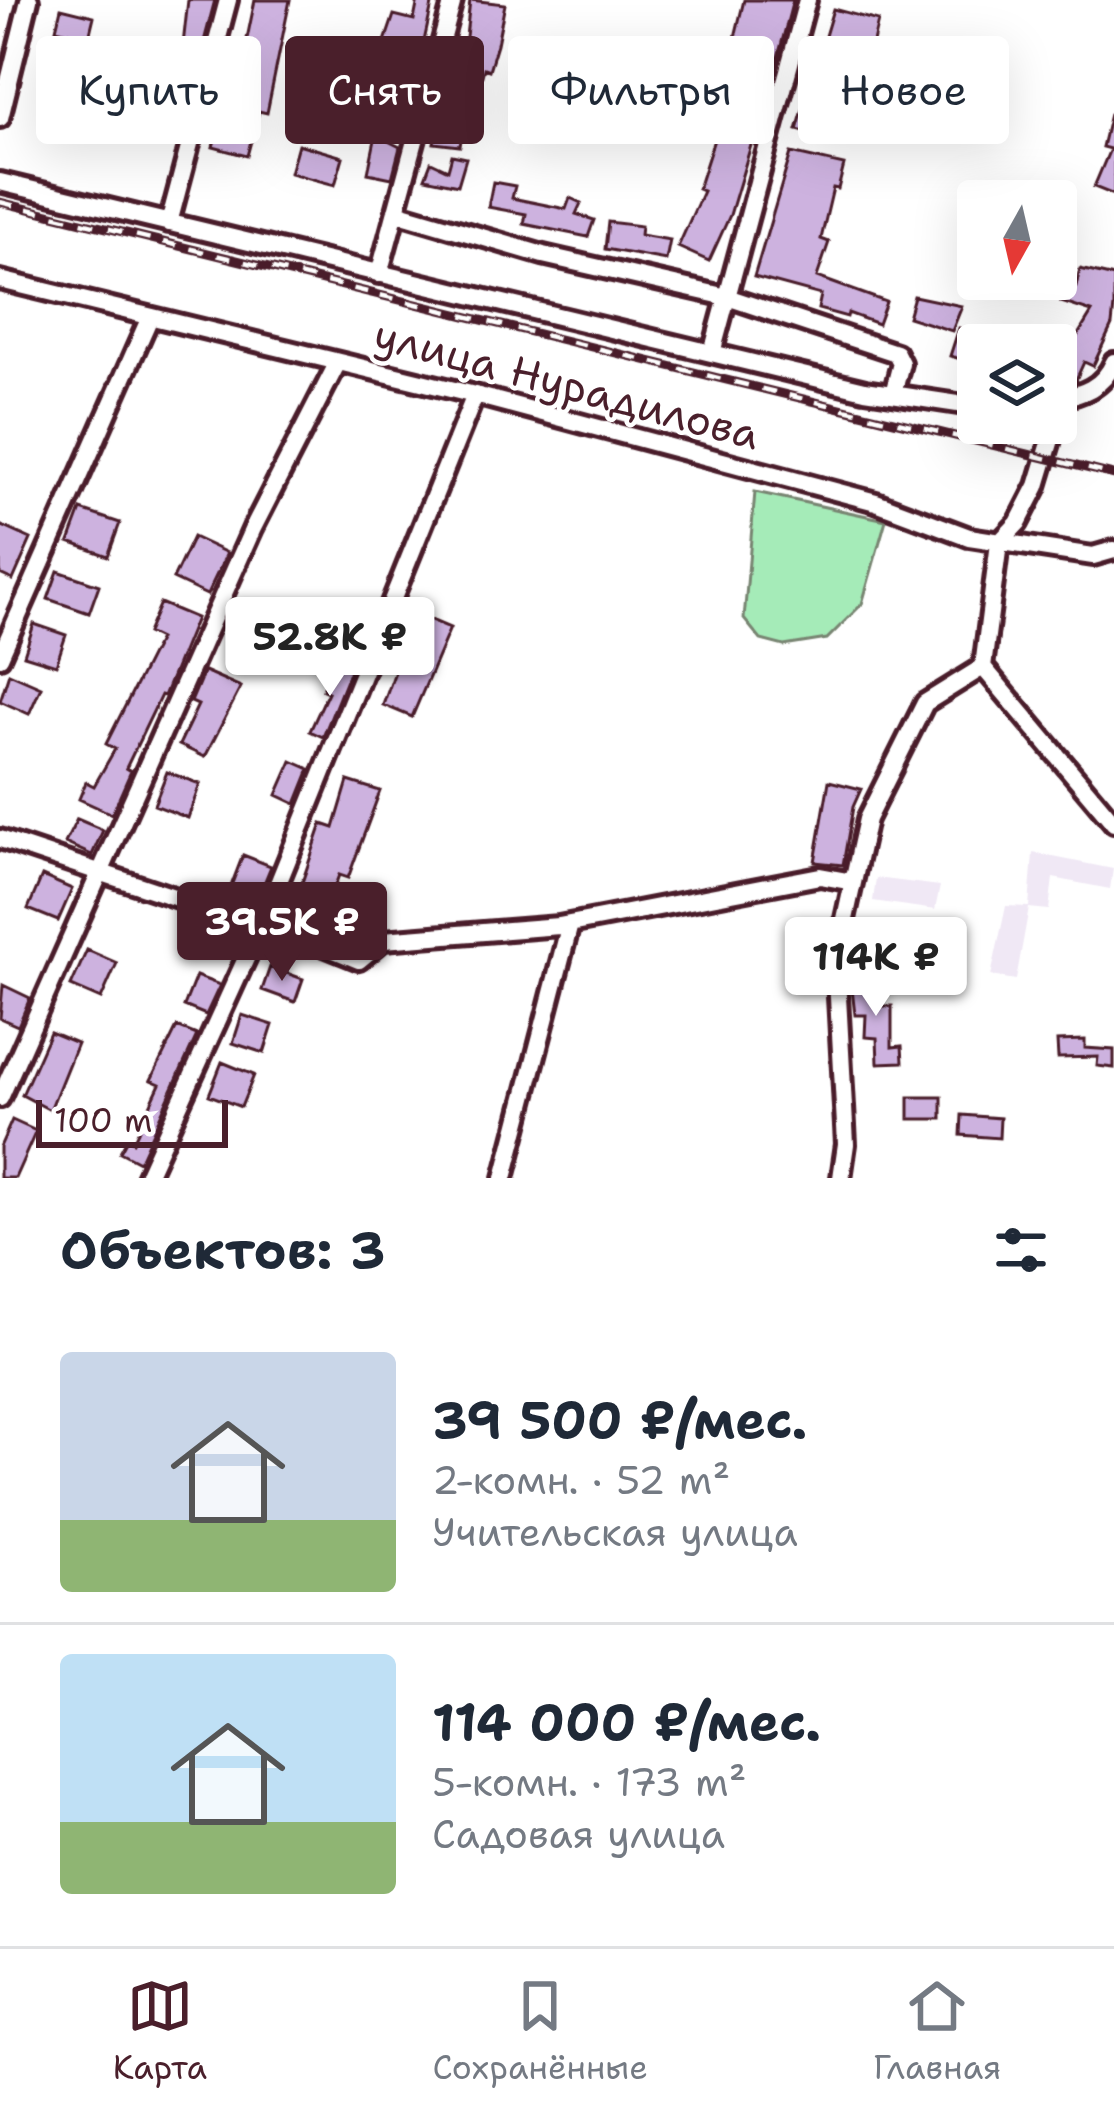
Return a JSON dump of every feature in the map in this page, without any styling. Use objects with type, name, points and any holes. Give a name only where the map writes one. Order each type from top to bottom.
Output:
[{"type":"street","points":[[0,118],[29,0]]},
{"type":"street","points":[[169,224],[228,0]]},
{"type":"street","points":[[379,274],[453,0]]},
{"type":"street","points":[[712,353],[808,0]]},
{"type":"street","points":[[0,182],[712,353],[957,404]]},
{"type":"street","points":[[396,212],[543,255],[727,297],[896,353],[901,363],[893,394]]},
{"type":"street","name":"улица Нурадилова","points":[[0,280],[475,395],[876,502],[969,538],[1094,556],[1114,550]]},
{"type":"street","points":[[0,657],[150,317]]},
{"type":"street","points":[[0,1098],[253,528],[338,362]]},
{"type":"street","points":[[1078,395],[1106,381],[1114,362]]},
{"type":"street","points":[[146,1178],[262,921],[475,395]]},
{"type":"street","points":[[1049,444],[1037,486],[1018,524],[999,543],[983,668],[1114,824]]},
{"type":"street","points":[[841,1178],[846,1144],[836,960],[866,819],[925,703],[983,668]]},
{"type":"street","points":[[0,839],[246,921],[262,921],[359,960],[383,940],[570,924],[820,876],[853,882]]},
{"type":"street","points":[[504,1178],[570,924]]},
{"type":"shaded area","points":[[1033,853],[1113,869],[1110,889],[1053,878],[1049,910],[1029,908],[1016,980],[991,976],[1006,906],[1029,907]]},
{"type":"shaded area","points":[[876,878],[940,886],[935,910],[873,901]]},
{"type":"green space","points":[[755,492],[886,520],[862,604],[827,639],[784,646],[761,640],[744,619]]},
{"type":"building","points":[[188,0],[215,0],[205,36],[184,36]]},
{"type":"building","points":[[255,0],[290,0],[267,113],[261,112],[261,36],[248,36]]},
{"type":"building","points":[[418,0],[433,0],[425,36],[387,36],[394,15],[414,20]]},
{"type":"building","points":[[470,0],[505,4],[489,70],[484,68],[484,36],[466,36]]},
{"type":"building","points":[[744,0],[793,0],[776,65],[774,36],[735,36]]},
{"type":"building","points":[[61,8],[94,16],[89,36],[56,29]]},
{"type":"building","points":[[833,9],[878,21],[874,36],[825,36]]},
{"type":"building","points":[[1110,114],[1114,115],[1114,195],[1094,187],[1110,149],[1102,147]]},
{"type":"building","points":[[214,144],[250,144],[247,156]]},
{"type":"building","points":[[298,144],[343,157],[335,185],[290,173]]},
{"type":"building","points":[[374,144],[400,147],[392,178],[368,173]]},
{"type":"building","points":[[712,144],[751,144],[730,215],[709,261],[678,247],[703,191],[698,189]]},
{"type":"building","points":[[791,153],[844,165],[838,189],[833,188],[821,239],[829,242],[817,277],[886,302],[878,324],[818,309],[821,295],[754,277]]},
{"type":"building","points":[[452,155],[466,158],[458,185],[425,178],[431,162],[448,170]]},
{"type":"building","points":[[493,182],[515,186],[512,198],[566,209],[570,198],[581,203],[576,214],[594,220],[588,237],[524,224],[526,214],[488,207]]},
{"type":"building","points":[[608,222],[641,226],[640,235],[670,240],[666,260],[605,249]]},
{"type":"building","points":[[1080,269],[1114,277],[1112,325],[1093,366],[1084,362],[1077,378],[1077,337],[1092,312],[1061,302],[1077,300]]},
{"type":"building","points":[[914,296],[962,306],[952,331],[908,317]]},
{"type":"building","points":[[81,510],[120,523],[108,556],[69,542]]},
{"type":"building","points":[[0,525],[31,539],[13,580],[0,574]]},
{"type":"building","points":[[193,537],[227,553],[207,595],[173,579]]},
{"type":"building","points":[[58,571],[99,585],[89,613],[48,599]]},
{"type":"building","points":[[160,603],[196,618],[164,696],[126,768],[131,771],[112,814],[79,799],[86,782],[94,786],[115,749],[106,744],[159,639],[147,633]]},
{"type":"building","points":[[426,618],[450,628],[412,717],[383,705],[398,663],[404,666]]},
{"type":"building","points":[[34,624],[66,635],[56,665],[24,655]]},
{"type":"building","points":[[333,664],[350,670],[323,737],[310,731],[328,692],[323,690]]},
{"type":"building","points":[[204,671],[241,687],[205,757],[179,745],[198,705],[191,702]]},
{"type":"building","points":[[9,673],[41,687],[29,714],[0,701]]},
{"type":"building","points":[[292,761],[310,769],[296,804],[277,795]]},
{"type":"building","points":[[167,772],[200,784],[188,818],[154,805]]},
{"type":"building","points":[[348,781],[380,791],[348,878],[339,875],[325,912],[296,900],[322,824],[334,828]]},
{"type":"building","points":[[829,781],[861,789],[853,807],[843,865],[815,862]]},
{"type":"building","points":[[77,819],[103,830],[92,855],[65,843]]},
{"type":"building","points":[[243,855],[271,866],[254,908],[226,899]]},
{"type":"building","points":[[42,876],[72,889],[58,921],[28,909]]},
{"type":"building","points":[[87,950],[117,963],[101,999],[71,986]]},
{"type":"building","points":[[270,967],[303,979],[295,1002],[262,990]]},
{"type":"building","points":[[196,976],[220,985],[206,1015],[184,1006]]},
{"type":"building","points":[[880,979],[881,1006],[892,1006],[892,1047],[902,1046],[903,1062],[878,1063],[877,1038],[865,1037],[866,1015],[855,1015],[851,980]]},
{"type":"building","points":[[3,985],[30,998],[18,1026],[0,1018]]},
{"type":"building","points":[[242,1015],[273,1025],[264,1053],[233,1043]]},
{"type":"building","points":[[177,1027],[197,1035],[139,1162],[120,1152],[127,1139],[133,1142],[160,1084],[151,1080]]},
{"type":"building","points":[[50,1032],[77,1043],[50,1110],[22,1095]]},
{"type":"building","points":[[1085,1040],[1085,1048],[1114,1050],[1114,1068],[1097,1066],[1098,1057],[1058,1058],[1057,1041]]},
{"type":"building","points":[[222,1062],[254,1075],[241,1107],[209,1095]]},
{"type":"building","points":[[909,1097],[942,1097],[942,1119],[909,1119]]},
{"type":"building","points":[[962,1115],[1000,1118],[999,1138],[961,1135]]},
{"type":"building","points":[[12,1120],[36,1131],[15,1178],[0,1178],[0,1147]]},
{"type":"railway","points":[[0,202],[1114,475]]}]
